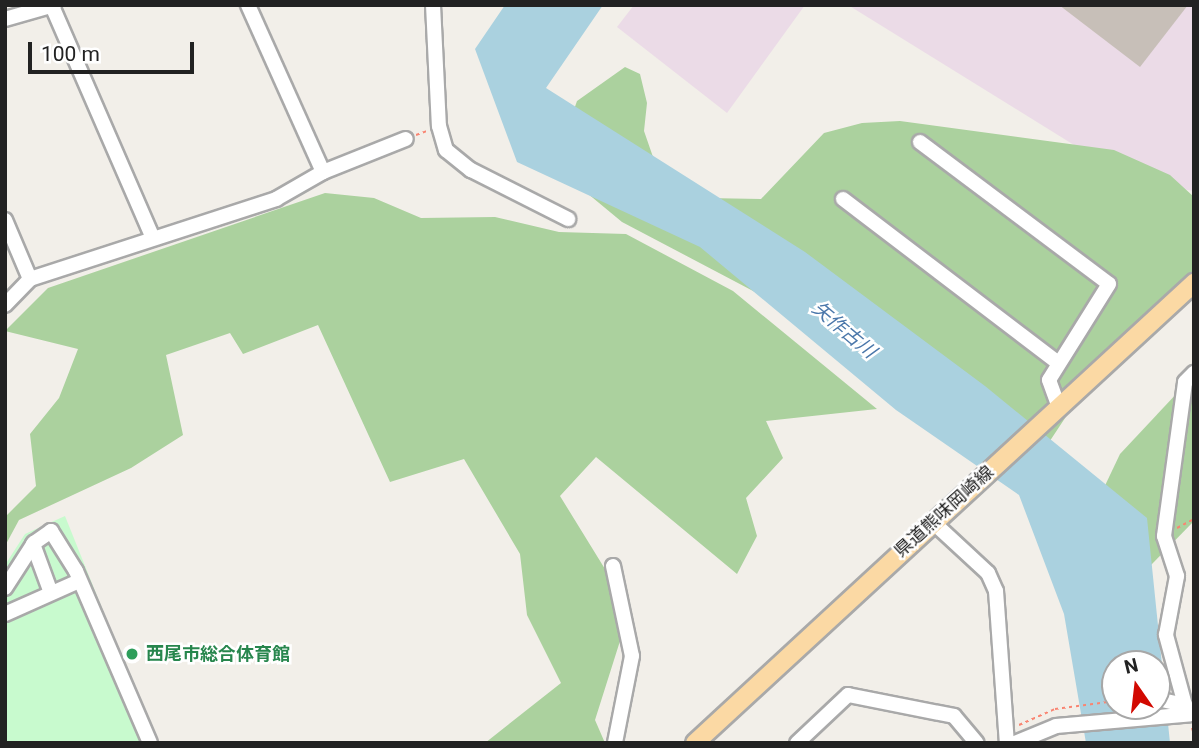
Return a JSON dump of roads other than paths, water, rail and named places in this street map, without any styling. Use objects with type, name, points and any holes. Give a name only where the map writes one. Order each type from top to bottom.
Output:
[{"type":"main road","name":"県道熊味岡崎線","points":[[695,743],[870,576],[935,524],[1194,283]]},
{"type":"street","points":[[248,5],[323,172]]},
{"type":"street","points":[[433,5],[439,126],[446,150],[471,170],[568,219]]},
{"type":"street","points":[[5,19],[53,6],[153,238]]},
{"type":"street","points":[[5,305],[30,279],[276,199],[323,172],[406,139]]},
{"type":"street","points":[[920,142],[1109,284],[1058,362],[1047,389],[1059,407]]},
{"type":"street","points":[[843,199],[1058,362]]},
{"type":"street","points":[[5,220],[30,279]]},
{"type":"street","points":[[1189,711],[1166,635],[1177,576],[1164,536],[1185,382],[1194,373]]},
{"type":"street","points":[[935,524],[988,573],[996,591],[1010,740],[1056,726],[1189,711]]},
{"type":"street","points":[[5,588],[33,544],[51,531],[150,743]]},
{"type":"street","points":[[33,544],[51,593]]},
{"type":"street","points":[[613,566],[632,656],[615,743]]},
{"type":"street","points":[[5,614],[77,582]]},
{"type":"street","points":[[797,743],[848,695],[954,716],[977,743]]},
{"type":"street","points":[[1171,704],[1189,711]]},
{"type":"water","name":"矢作古川","points":[[505,5],[603,5],[546,88],[805,252],[985,386],[1147,518],[1160,650],[1101,650],[1101,720],[1168,720],[1170,743],[1086,743],[1064,614],[1019,495],[896,410],[700,247],[517,162],[475,49]]},
{"type":"place","name":"西尾市総合体育館","points":[[132,654]]}]
